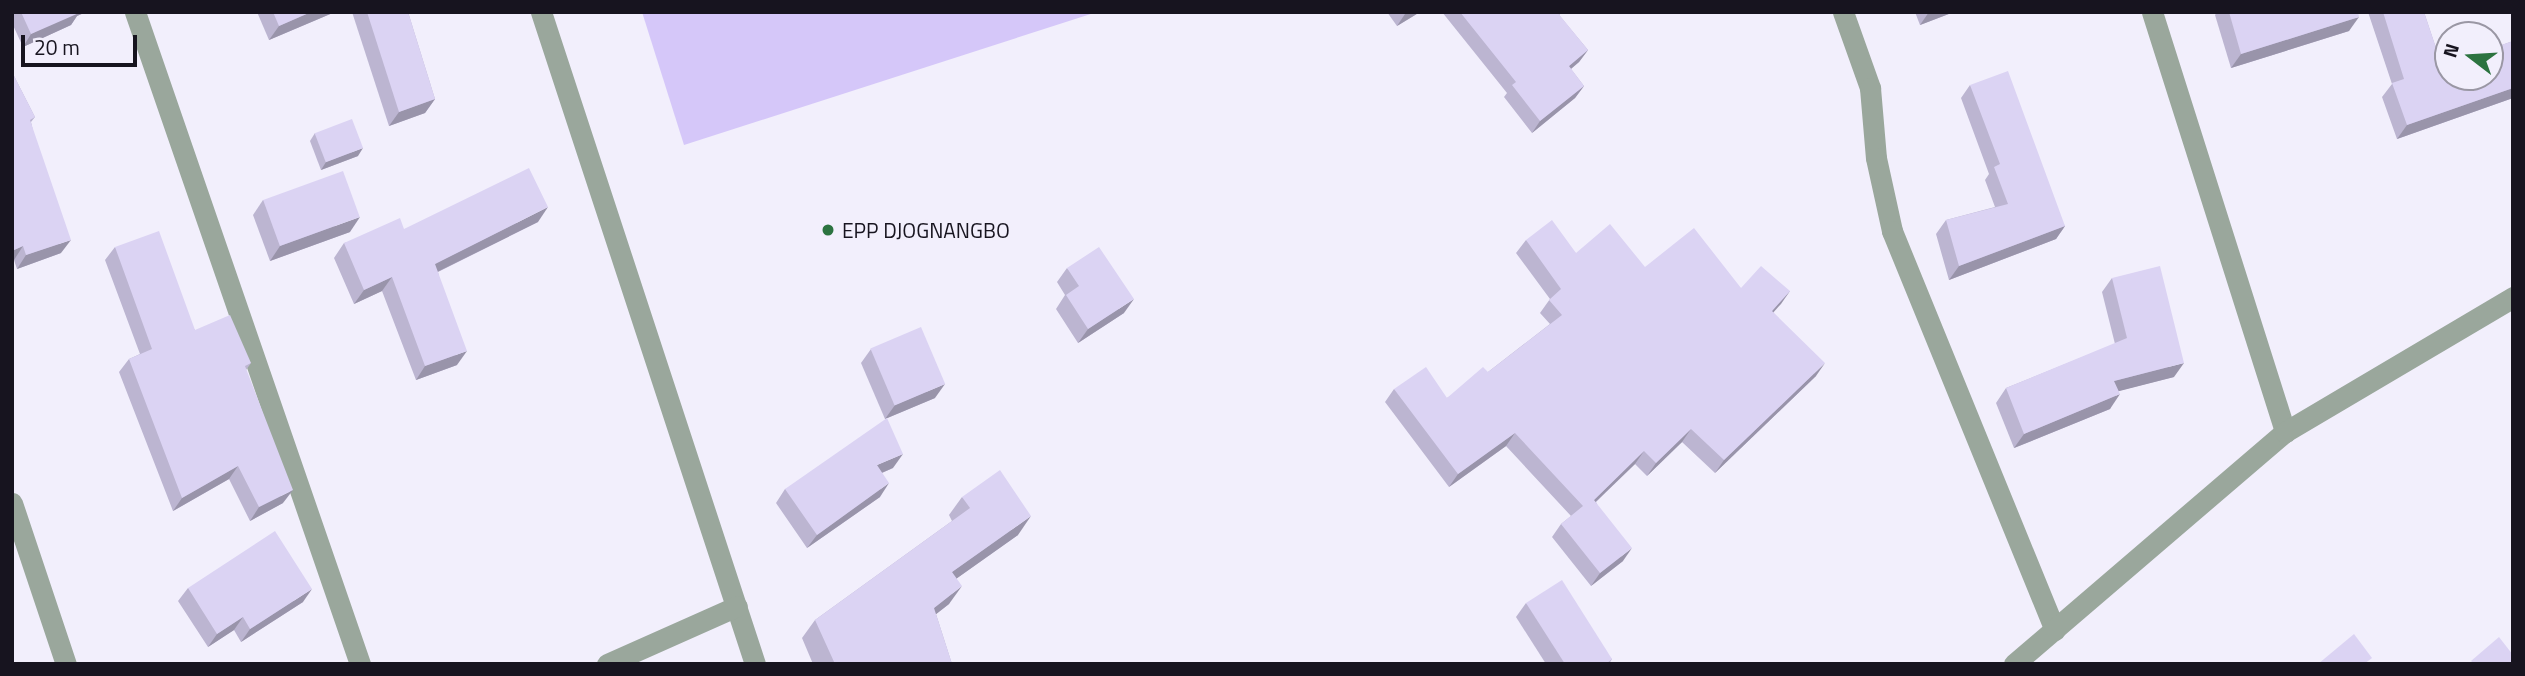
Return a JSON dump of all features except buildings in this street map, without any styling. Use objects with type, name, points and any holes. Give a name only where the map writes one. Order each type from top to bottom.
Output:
[{"type":"street","points":[[135,12],[360,664]]},
{"type":"street","points":[[541,12],[755,664]]},
{"type":"street","points":[[1843,12],[1870,88],[1876,158],[1892,231],[2055,630]]},
{"type":"street","points":[[2152,12],[2285,432]]},
{"type":"street","points":[[2014,664],[2285,432],[2513,297]]},
{"type":"street","points":[[12,503],[66,664]]},
{"type":"street","points":[[607,664],[737,606]]},
{"type":"shaded area","points":[[642,12],[1097,12],[684,145]]},
{"type":"place","name":"EPP DJOGNANGBO","points":[[828,230]]}]
